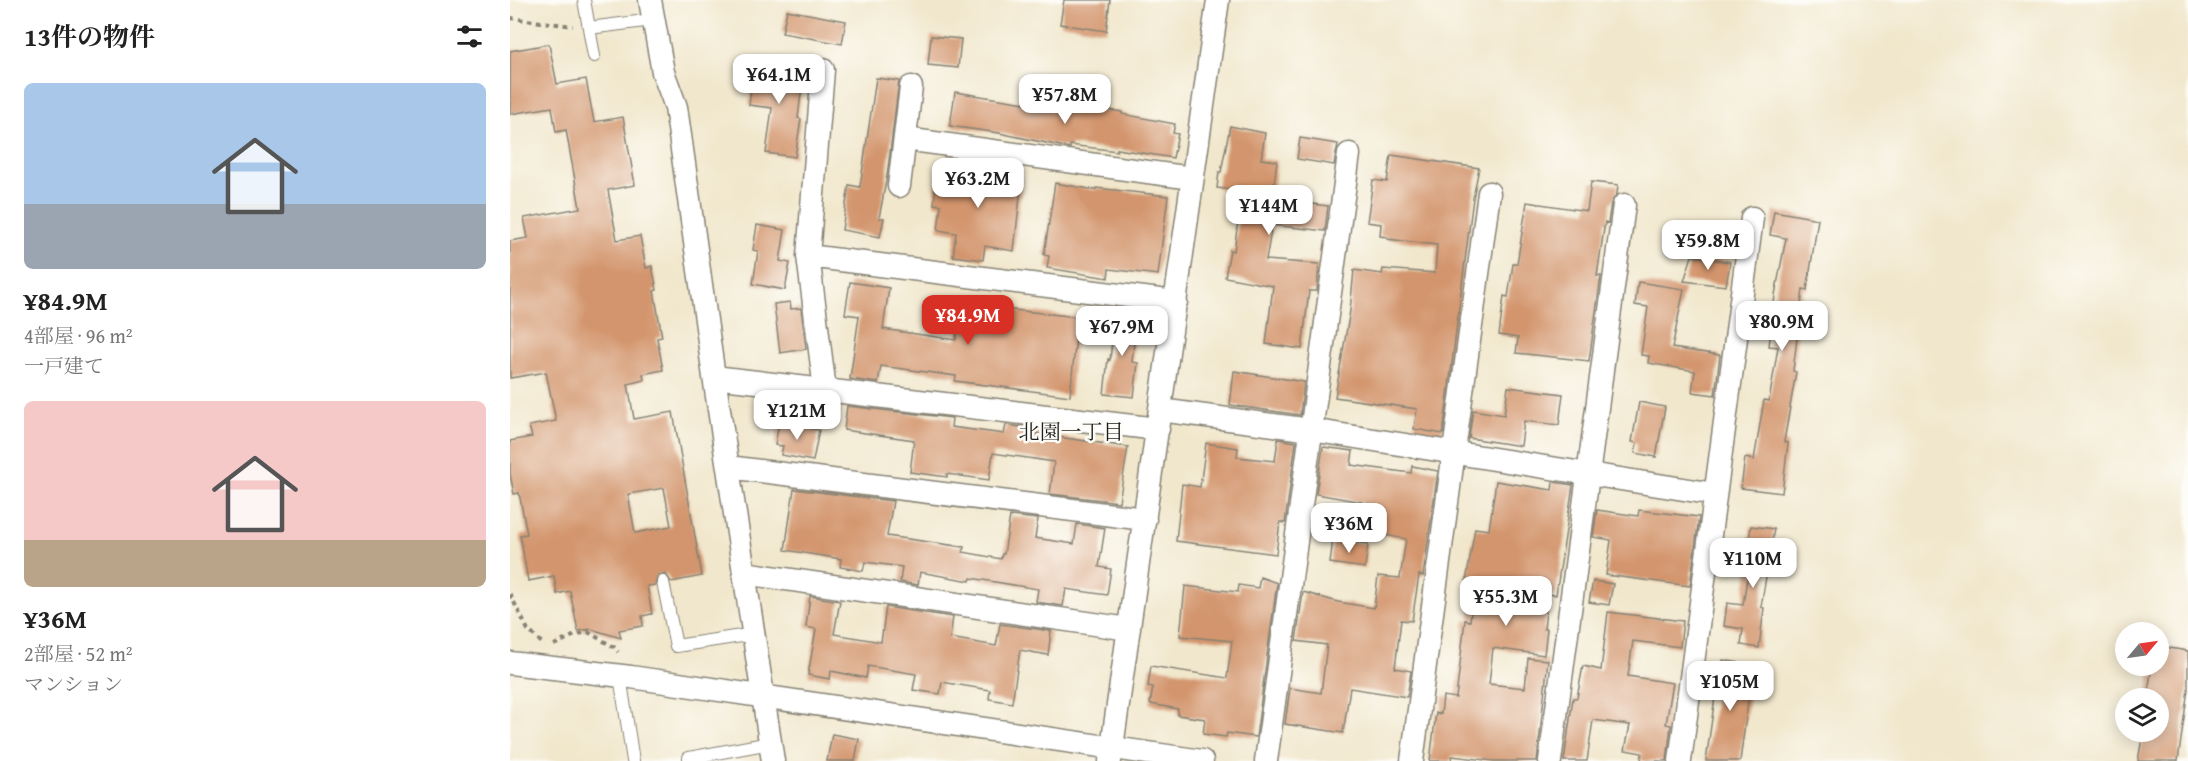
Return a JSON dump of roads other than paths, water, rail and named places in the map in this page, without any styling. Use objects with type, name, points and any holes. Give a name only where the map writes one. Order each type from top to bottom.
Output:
[{"type":"street","points":[[1111,755],[1218,0]]},
{"type":"street","points":[[651,10],[663,72],[676,107],[714,377],[772,752]]},
{"type":"street","points":[[823,70],[808,256],[825,390]]},
{"type":"street","points":[[899,186],[911,87]]},
{"type":"street","points":[[905,139],[1192,178]]},
{"type":"street","points":[[1266,761],[1349,154]]},
{"type":"street","points":[[1412,761],[1489,193]]},
{"type":"street","points":[[1550,761],[1624,205]]},
{"type":"street","points":[[1680,761],[1752,218]]},
{"type":"street","points":[[808,256],[1176,302]]},
{"type":"street","points":[[714,377],[825,390],[1311,430],[1588,476],[1715,494]]},
{"type":"street","points":[[728,467],[1145,519]]},
{"type":"street","points":[[744,573],[1129,628]]},
{"type":"street","points":[[510,663],[626,676],[1111,755],[1202,761]]},
{"type":"lane","points":[[584,0],[594,56]]},
{"type":"lane","points":[[589,28],[651,10]]},
{"type":"lane","points":[[663,582],[676,646],[754,634]]},
{"type":"lane","points":[[626,676],[633,761]]},
{"type":"lane","points":[[689,761],[689,758],[772,752]]},
{"type":"district","name":"北園一丁目","points":[[1071,431]]}]
